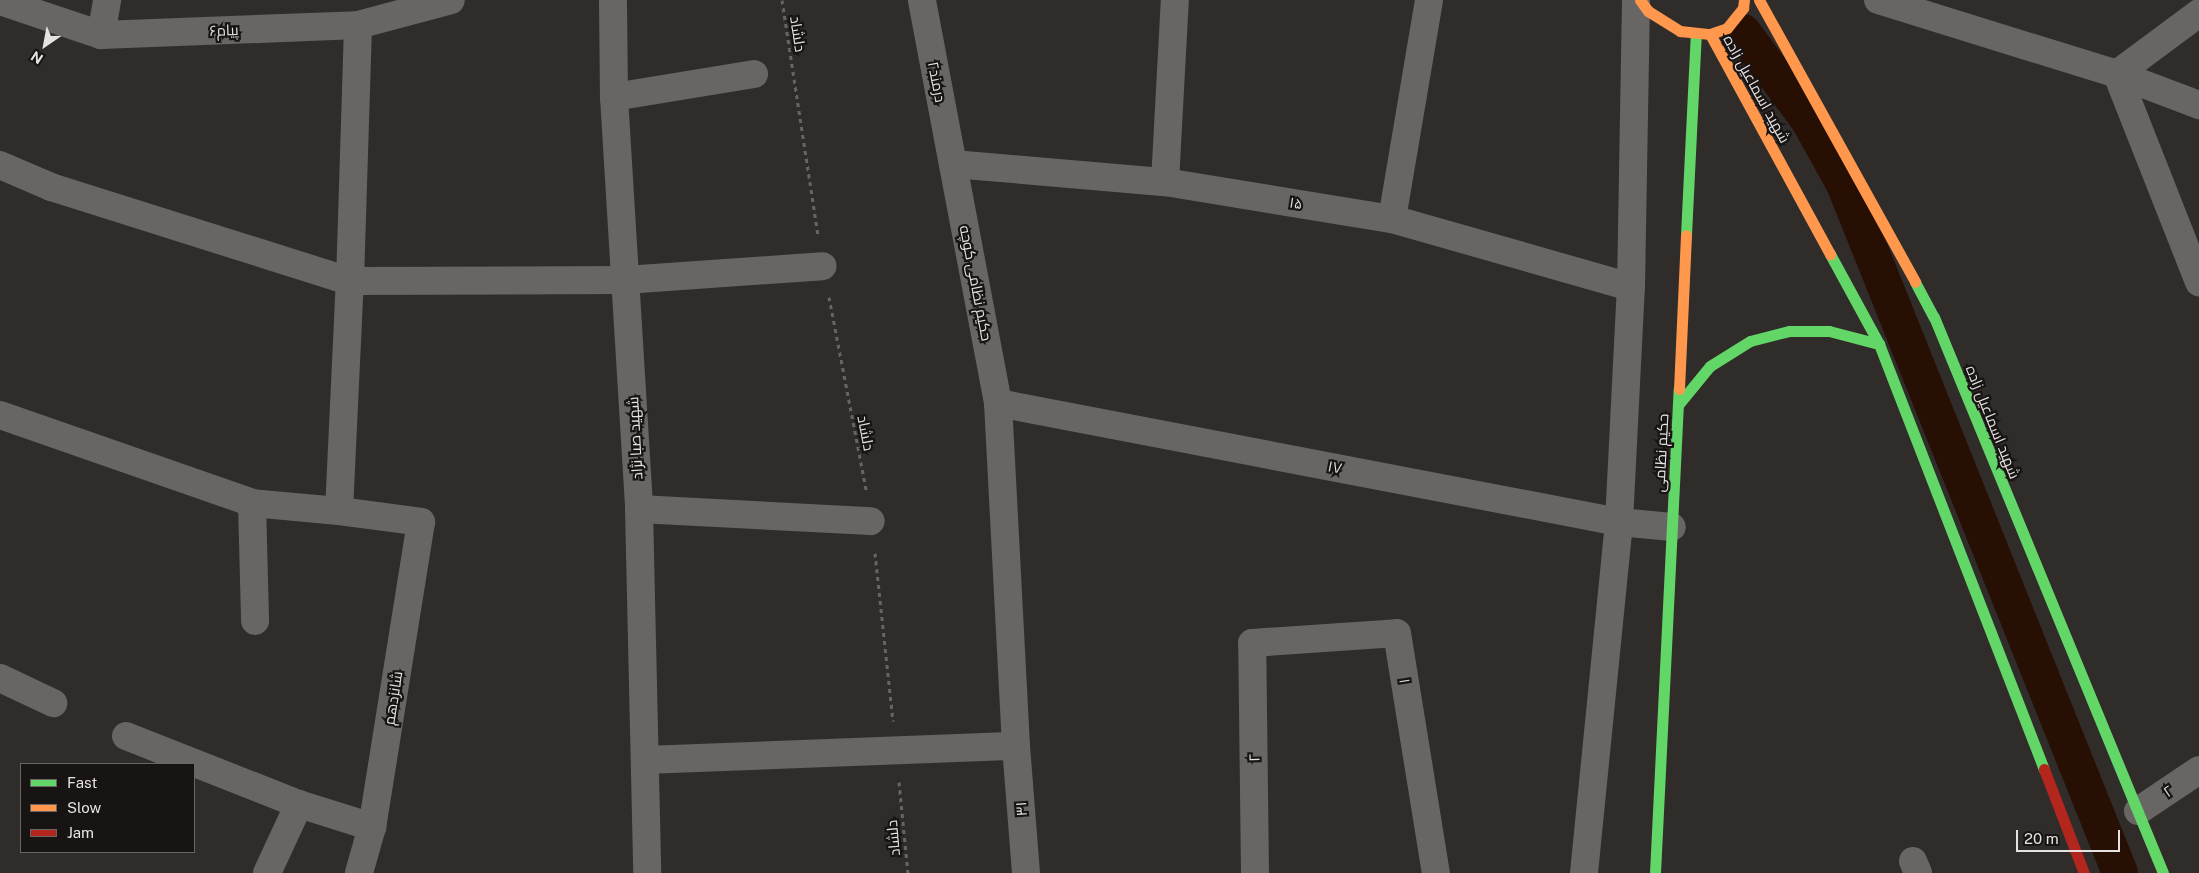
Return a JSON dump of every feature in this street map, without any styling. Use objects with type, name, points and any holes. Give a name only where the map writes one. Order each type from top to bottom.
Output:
[{"type":"street","points":[[100,35],[106,0]]},
{"type":"street","name":"۶پیام","points":[[0,1],[100,35],[358,25],[451,0]]},
{"type":"street","name":"درمند۲","points":[[922,0],[953,164]]},
{"type":"street","points":[[1165,182],[1174,0]]},
{"type":"street","points":[[1392,219],[1429,0]]},
{"type":"street","points":[[1638,0],[1648,11],[1664,23],[1680,31],[1696,34],[1710,34],[1727,28],[1742,8],[1744,0]]},
{"type":"street","points":[[1584,873],[1619,522],[1630,287],[1638,0]]},
{"type":"street","name":"شهید اسماعیل زاده","points":[[1759,0],[1934,317],[2162,873]]},
{"type":"street","points":[[1878,0],[2117,74],[2199,105]]},
{"type":"street","name":"شهید صبا نژاد","points":[[613,3],[614,97],[639,509],[647,873]]},
{"type":"street","points":[[2117,74],[2199,12]]},
{"type":"street","points":[[0,415],[252,503],[339,511],[350,281],[358,25]]},
{"type":"street","name":"حکیم نظامی","points":[[1655,873],[1696,34]]},
{"type":"street","name":"شهید اسماعیل زاده","points":[[1710,34],[1879,344],[2084,873]]},
{"type":"street","points":[[614,97],[754,74]]},
{"type":"street","points":[[2117,74],[2199,282]]},
{"type":"street","name":"۱۵","points":[[953,164],[1165,182],[1392,219],[1630,287]]},
{"type":"street","name":"حکیم نظامی کوچه","points":[[953,164],[998,402],[1016,746]]},
{"type":"street","points":[[0,165],[51,187],[350,281],[625,280],[823,266]]},
{"type":"street","points":[[1678,405],[1710,366],[1750,341],[1789,331],[1829,331],[1879,344]]},
{"type":"street","name":"۱۷","points":[[998,402],[1619,522],[1672,527]]},
{"type":"street","points":[[252,503],[255,621]]},
{"type":"street","points":[[639,509],[872,521]]},
{"type":"street","name":"شانزدهم","points":[[339,511],[422,522],[372,828],[359,873]]},
{"type":"street","name":"۱","points":[[1252,643],[1397,633],[1436,873]]},
{"type":"street","name":"۲","points":[[1252,643],[1255,873]]},
{"type":"street","points":[[0,678],[53,703]]},
{"type":"street","points":[[126,736],[195,763]]},
{"type":"street","points":[[645,760],[896,749],[1016,746]]},
{"type":"street","name":"۳۱","points":[[1016,746],[1026,873]]},
{"type":"street","points":[[195,763],[299,804],[372,828]]},
{"type":"street","name":"۲","points":[[2138,811],[2199,770]]},
{"type":"street","points":[[267,873],[299,804]]},
{"type":"path","name":"دلشاد","points":[[782,0],[823,266],[872,521],[908,873]]},
{"type":"waterway","points":[[1743,32],[1809,121],[1844,184],[2120,873]]},
{"type":"traffic: fast","points":[[1686,235],[1696,34]]},
{"type":"traffic: fast","points":[[1830,254],[1879,344],[2044,769]]},
{"type":"traffic: fast","points":[[1915,282],[1934,317],[2163,873]]},
{"type":"traffic: fast","points":[[1678,405],[1710,366],[1750,341],[1789,331],[1829,331],[1879,344]]},
{"type":"traffic: fast","points":[[1655,873],[1679,389]]},
{"type":"traffic: slow","points":[[1640,0],[1648,11],[1680,31],[1710,34],[1727,28],[1743,8],[1744,0]]},
{"type":"traffic: slow","points":[[1759,0],[1915,282]]},
{"type":"traffic: slow","points":[[1710,34],[1830,254]]},
{"type":"traffic: slow","points":[[1679,389],[1686,235]]},
{"type":"traffic: jam","points":[[2044,769],[2084,873]]}]
